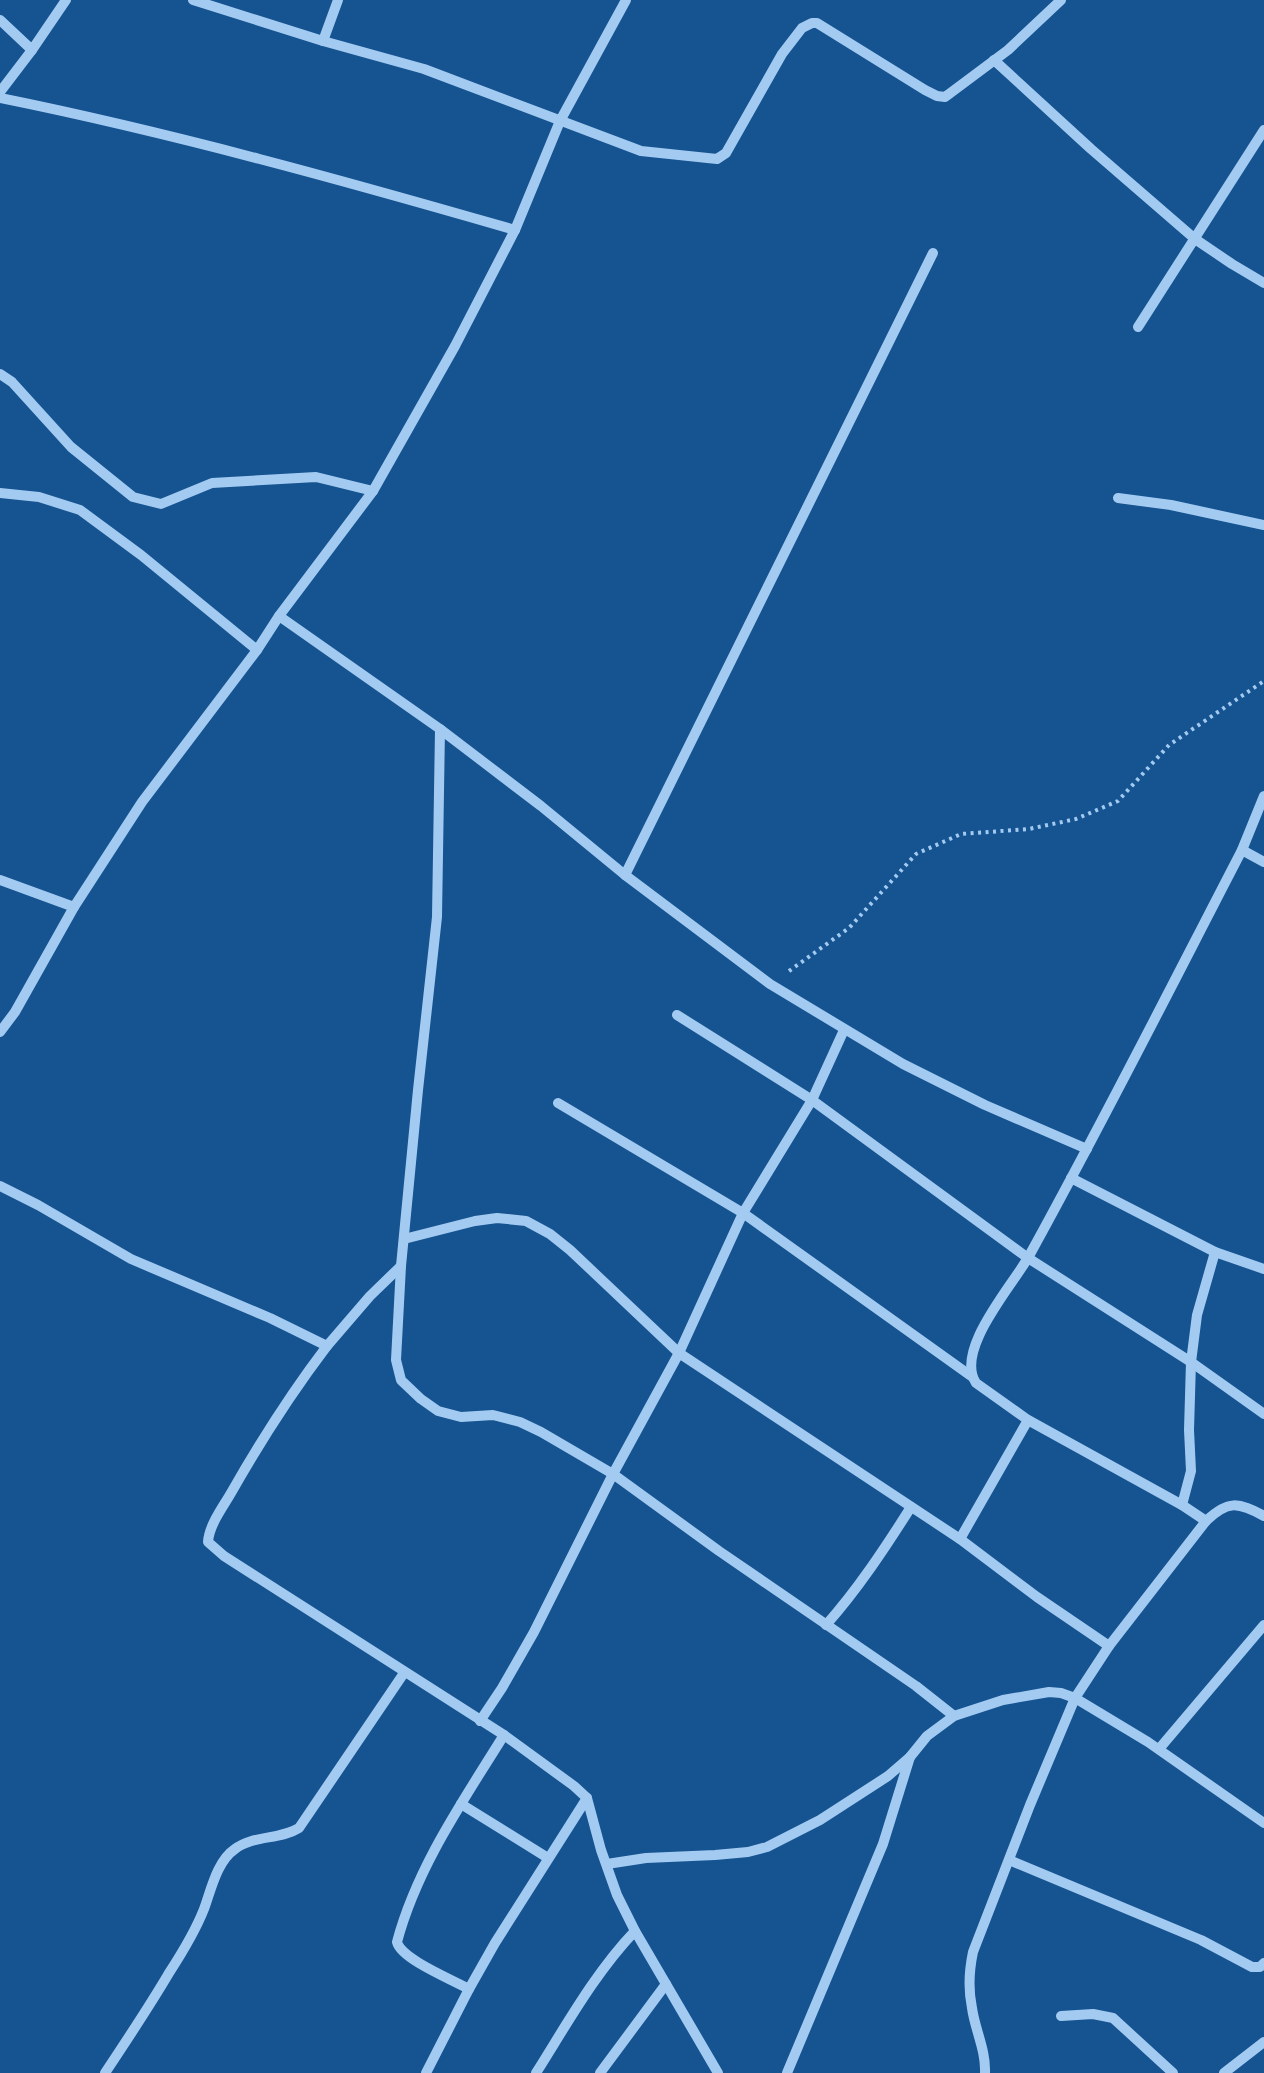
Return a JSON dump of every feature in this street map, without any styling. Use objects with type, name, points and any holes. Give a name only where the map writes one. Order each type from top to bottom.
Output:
[{"type":"street","points":[[0,92],[66,0]]},
{"type":"street","points":[[193,0],[323,41],[424,69],[641,151],[711,159],[721,158],[726,153],[782,54],[802,28],[813,23],[817,23],[937,96],[949,95],[994,60],[1061,0]]},
{"type":"street","points":[[323,41],[338,0]]},
{"type":"street","points":[[0,1032],[15,1012],[74,907],[142,802],[373,491],[455,346],[514,230],[560,121],[626,0]]},
{"type":"street","points":[[0,20],[32,50]]},
{"type":"street","points":[[994,60],[1091,149],[1195,238],[1264,283]]},
{"type":"street","points":[[0,98],[71,112],[319,175],[514,230]]},
{"type":"street","points":[[1138,327],[1264,130]]},
{"type":"street","points":[[625,875],[933,253]]},
{"type":"street","points":[[0,374],[12,382],[71,447],[133,497],[161,504],[212,483],[316,477],[373,491]]},
{"type":"street","points":[[0,493],[39,497],[80,510],[141,555],[257,650]]},
{"type":"street","points":[[1118,498],[1264,525]]},
{"type":"street","points":[[279,616],[440,729],[541,806],[625,875],[770,984],[903,1064],[985,1105],[1087,1149]]},
{"type":"street","points":[[440,729],[437,917],[401,1266],[396,1360],[401,1380],[431,1407],[461,1417],[490,1414],[520,1422],[541,1431],[613,1474],[916,1686],[954,1716]]},
{"type":"street","points":[[971,1376],[970,1366],[980,1332],[1028,1258],[1087,1149],[1242,850],[1264,796]]},
{"type":"street","points":[[1242,850],[1264,862]]},
{"type":"street","points":[[0,880],[74,907]]},
{"type":"street","points":[[677,1015],[812,1100],[1028,1258],[1191,1362],[1264,1414]]},
{"type":"street","points":[[480,1721],[534,1632],[613,1474],[679,1353],[743,1213],[812,1100],[844,1030]]},
{"type":"street","points":[[558,1103],[743,1213],[971,1376],[976,1383],[1028,1420],[1182,1505],[1206,1521]]},
{"type":"street","points":[[1071,1178],[1215,1252],[1264,1269]]},
{"type":"street","points":[[0,1186],[38,1205],[131,1259],[270,1318],[327,1346]]},
{"type":"street","points":[[404,1239],[497,1218],[526,1221],[558,1239],[679,1353],[960,1539],[1037,1597],[1109,1646]]},
{"type":"street","points":[[1182,1505],[1191,1471],[1189,1430],[1191,1362],[1197,1315],[1215,1252]]},
{"type":"street","points":[[401,1266],[370,1296],[309,1370],[242,1474],[212,1528],[208,1542],[224,1556],[504,1736],[574,1786],[587,1798],[617,1895],[718,2073]]},
{"type":"street","points":[[960,1539],[1028,1420]]},
{"type":"street","points":[[985,2073],[983,2051],[972,2009],[968,1973],[979,1932],[1075,1698],[1109,1646],[1206,1521],[1215,1513],[1236,1505],[1246,1506],[1264,1516]]},
{"type":"street","points":[[826,1625],[885,1548],[910,1507]]},
{"type":"street","points":[[1159,1749],[1264,1625]]},
{"type":"street","points":[[105,2073],[187,1945],[199,1923],[217,1874],[226,1858],[243,1844],[290,1833],[299,1828],[404,1673]]},
{"type":"street","points":[[607,1864],[646,1858],[715,1855],[767,1847],[820,1820],[888,1776],[910,1757],[927,1736],[954,1716],[1021,1696],[1049,1692],[1075,1698],[1159,1749],[1264,1823]]},
{"type":"street","points":[[469,1989],[415,1960],[401,1950],[396,1942],[412,1896],[440,1840],[504,1736]]},
{"type":"street","points":[[787,2073],[884,1844],[910,1757]]},
{"type":"street","points":[[426,2073],[469,1989],[587,1798]]},
{"type":"street","points":[[461,1804],[548,1858]]},
{"type":"street","points":[[1009,1860],[1201,1940],[1252,1967],[1260,1967],[1264,1963]]},
{"type":"street","points":[[536,2073],[600,1973],[615,1952],[636,1932]]},
{"type":"street","points":[[600,2073],[666,1984]]},
{"type":"street","points":[[1061,2016],[1093,2014],[1113,2019],[1173,2073]]},
{"type":"street","points":[[1224,2073],[1264,2042]]},
{"type":"path","points":[[770,984],[849,928],[916,854],[961,834],[1029,829],[1076,819],[1118,801],[1169,746],[1264,681]]}]
